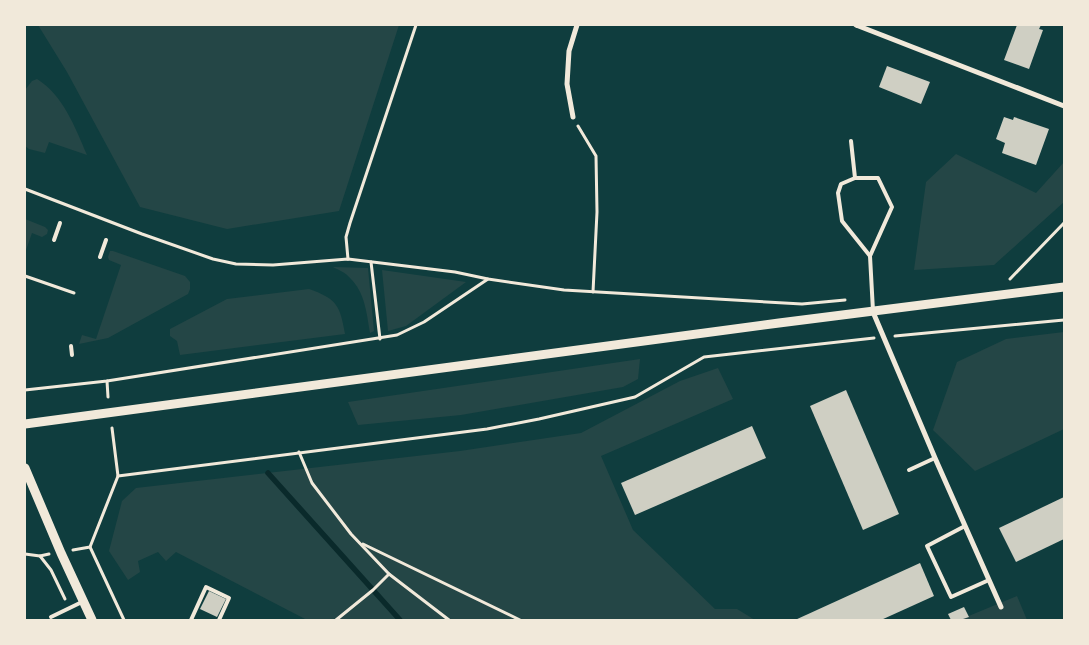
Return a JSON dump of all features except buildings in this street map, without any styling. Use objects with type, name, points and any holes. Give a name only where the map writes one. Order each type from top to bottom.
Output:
[{"type":"street","points":[[573,117],[567,84],[569,51],[577,25]]},
{"type":"street","points":[[856,25],[1064,106]]},
{"type":"street","points":[[25,424],[779,323],[986,296],[1064,288]]},
{"type":"street","points":[[873,312],[1001,607]]},
{"type":"street","points":[[25,468],[92,620]]},
{"type":"lane","points":[[851,141],[855,178]]},
{"type":"lane","points":[[870,256],[842,221],[838,193],[841,184],[855,178],[878,178],[892,207],[870,256],[874,296],[873,312]]},
{"type":"lane","points":[[54,240],[60,223]]},
{"type":"lane","points":[[100,257],[106,240]]},
{"type":"lane","points":[[71,346],[72,355]]},
{"type":"lane","points":[[909,470],[935,458]]},
{"type":"lane","points":[[965,526],[927,546],[951,596],[989,580]]},
{"type":"lane","points":[[191,620],[206,586],[229,598],[219,620]]},
{"type":"lane","points":[[51,617],[84,602]]},
{"type":"path","points":[[348,259],[346,237],[350,223],[416,25]]},
{"type":"path","points":[[573,117],[596,156],[597,212],[593,292]]},
{"type":"path","points":[[25,189],[142,234],[213,259],[236,264],[272,265],[348,259],[455,272],[488,279],[564,290],[802,304],[847,299]]},
{"type":"path","points":[[1010,279],[1064,223]]},
{"type":"path","points":[[371,262],[380,338]]},
{"type":"path","points":[[25,276],[74,293]]},
{"type":"path","points":[[1001,280],[1019,278]]},
{"type":"path","points":[[25,390],[107,381],[397,336],[424,322],[488,279]]},
{"type":"path","points":[[118,476],[487,429],[538,419],[635,397],[704,357],[1064,320]]},
{"type":"path","points":[[107,381],[108,397]]},
{"type":"path","points":[[112,428],[118,476],[90,547],[124,620]]},
{"type":"path","points":[[299,452],[312,483],[360,543],[389,574],[449,620]]},
{"type":"path","points":[[360,543],[520,620]]},
{"type":"path","points":[[25,554],[40,556],[90,547]]},
{"type":"path","points":[[40,556],[51,570],[70,608]]},
{"type":"path","points":[[336,620],[373,590],[389,574]]},
{"type":"shaded area","points":[[38,25],[399,25],[339,211],[227,229],[140,207],[67,72]]},
{"type":"shaded area","points":[[37,79],[54,94],[67,112],[87,155],[49,142],[45,153],[29,149],[25,146],[25,90],[32,81]]},
{"type":"shaded area","points":[[956,154],[1036,193],[1064,162],[1064,202],[994,265],[914,270],[926,182]]},
{"type":"shaded area","points":[[25,219],[48,230],[47,234],[42,237],[32,233],[25,253]]},
{"type":"shaded area","points":[[110,251],[185,276],[190,282],[190,289],[188,294],[108,338],[79,344],[82,335],[96,339],[121,265],[109,260]]},
{"type":"shaded area","points":[[333,267],[368,268],[374,331],[370,333],[368,319],[359,290],[347,275]]},
{"type":"shaded area","points":[[382,270],[466,282],[406,326],[388,331]]},
{"type":"shaded area","points":[[309,289],[326,296],[336,304],[345,334],[180,355],[177,341],[170,336],[170,329],[227,299]]},
{"type":"shaded area","points":[[1064,332],[1064,429],[975,471],[933,430],[957,362],[1006,339]]},
{"type":"shaded area","points":[[640,359],[638,379],[623,387],[461,415],[358,425],[348,402]]},
{"type":"shaded area","points":[[718,368],[733,399],[601,456],[633,530],[715,609],[737,609],[755,620],[307,620],[176,552],[166,561],[158,552],[138,561],[140,572],[128,580],[109,551],[122,501],[136,488],[460,451],[581,433],[680,381]]},
{"type":"shaded area","points":[[1017,596],[1027,620],[959,620]]},
{"type":"waterway","points":[[268,473],[400,620]]}]
